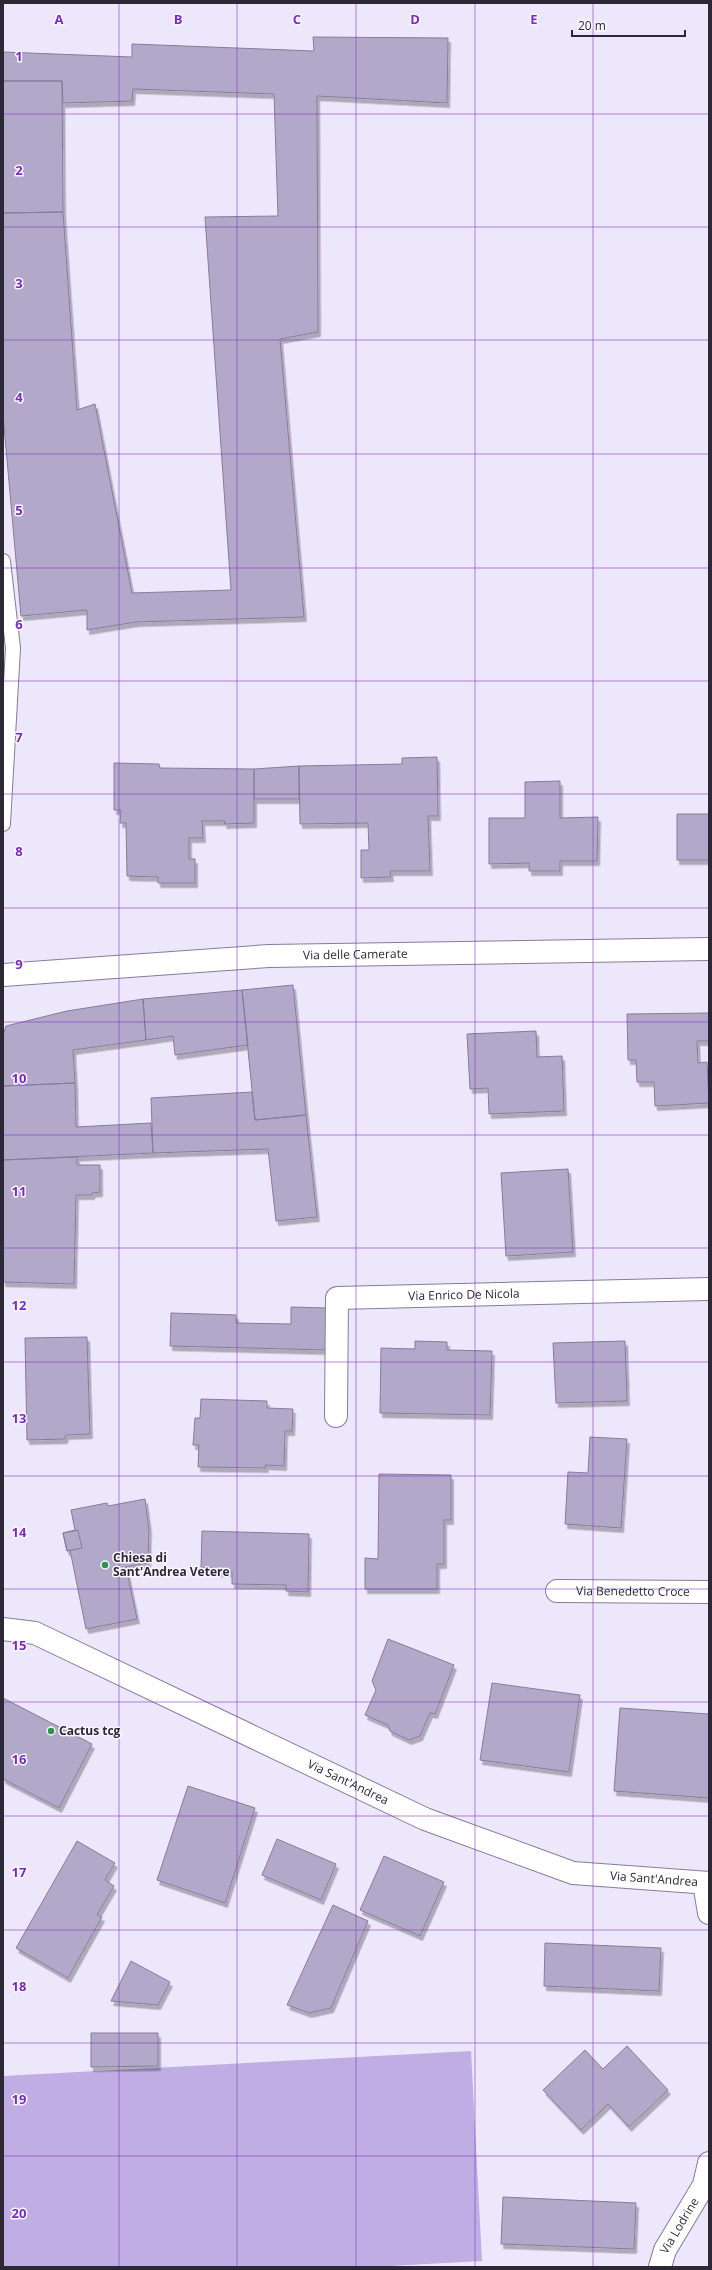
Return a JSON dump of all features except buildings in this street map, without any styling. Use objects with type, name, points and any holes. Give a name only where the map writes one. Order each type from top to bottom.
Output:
[{"type":"street","name":"Via delle Camerate","points":[[3,975],[269,956],[709,949]]},
{"type":"street","name":"Via Enrico De Nicola","points":[[336,1416],[337,1298],[709,1289]]},
{"type":"street","name":"Via Benedetto Croce","points":[[557,1591],[709,1592]]},
{"type":"street","name":"Via Sant'Andrea","points":[[3,1629],[35,1633],[425,1819],[573,1873],[706,1883]]},
{"type":"street","points":[[706,1883],[709,1913]]},
{"type":"street","name":"Via Lodrine","points":[[662,2259],[704,2185],[709,2163]]},
{"type":"lane","points":[[3,561],[13,648],[3,824]]},
{"type":"shaded area","points":[[471,2051],[482,2261],[371,2267],[3,2267],[3,2076]]},
{"type":"place","name":"Chiesa di Sant'Andrea Vetere","points":[[105,1565]]},
{"type":"place","name":"Cactus tcg","points":[[51,1731]]}]
